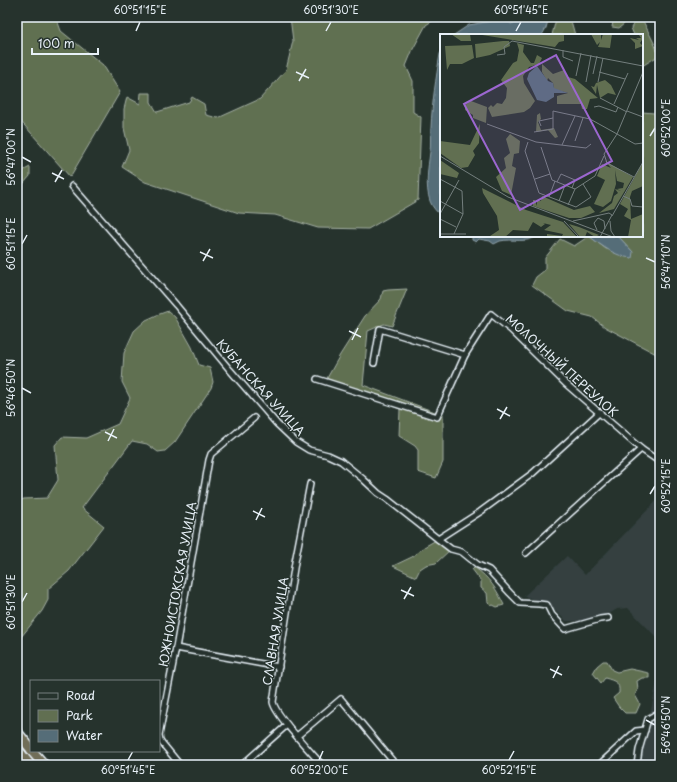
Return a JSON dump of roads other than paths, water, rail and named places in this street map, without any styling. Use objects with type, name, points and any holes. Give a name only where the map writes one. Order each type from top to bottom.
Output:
[{"type":"highway","points":[[17,732],[30,748]]},
{"type":"highway","points":[[17,748],[30,765]]},
{"type":"highway","points":[[34,752],[44,765]]},
{"type":"street","name":"КУБАНСКАЯ УЛИЦА","points":[[72,186],[183,313],[277,424],[296,442],[310,450],[328,455],[341,461],[378,493],[451,549],[462,552],[478,565],[489,570],[520,603],[547,605],[552,615],[565,629],[600,618],[608,618]]},
{"type":"street","name":"МОЛОЧНЫЙ ПЕРЕУЛОК","points":[[465,355],[491,314],[511,330],[565,383],[641,449],[660,462]]},
{"type":"street","points":[[317,379],[436,417],[465,355],[380,329],[374,363]]},
{"type":"street","points":[[438,539],[480,512],[533,473],[600,412]]},
{"type":"street","name":"ЮЖНОИСТОКСКАЯ УЛИЦА","points":[[160,730],[209,460],[211,454],[254,418]]},
{"type":"street","points":[[526,553],[641,449]]},
{"type":"street","name":"СЛАВНАЯ УЛИЦА","points":[[310,484],[296,562],[274,705],[287,725],[322,765]]},
{"type":"street","points":[[176,648],[279,667]]},
{"type":"street","points":[[297,736],[341,699],[396,765]]},
{"type":"street","points":[[637,765],[639,750],[648,719],[660,712]]},
{"type":"street","points":[[242,765],[287,725]]},
{"type":"street","points":[[599,765],[636,731],[645,730]]},
{"type":"street","name":"ЮЖНОИСТОКСКАЯ УЛИЦА","points":[[160,740],[180,765]]},
{"type":"water","points":[[492,17],[496,17],[499,20],[504,19],[511,24],[522,19],[523,17],[549,17],[543,34],[456,34],[469,25],[491,21]]},
{"type":"water","points":[[440,54],[440,215],[431,203],[428,195],[427,183],[433,100]]},
{"type":"water","points":[[472,237],[535,237],[528,240],[505,240],[494,244],[490,241],[479,239],[476,242],[472,240]]},
{"type":"water","points":[[590,237],[619,237],[633,252],[632,258],[620,256]]}]
